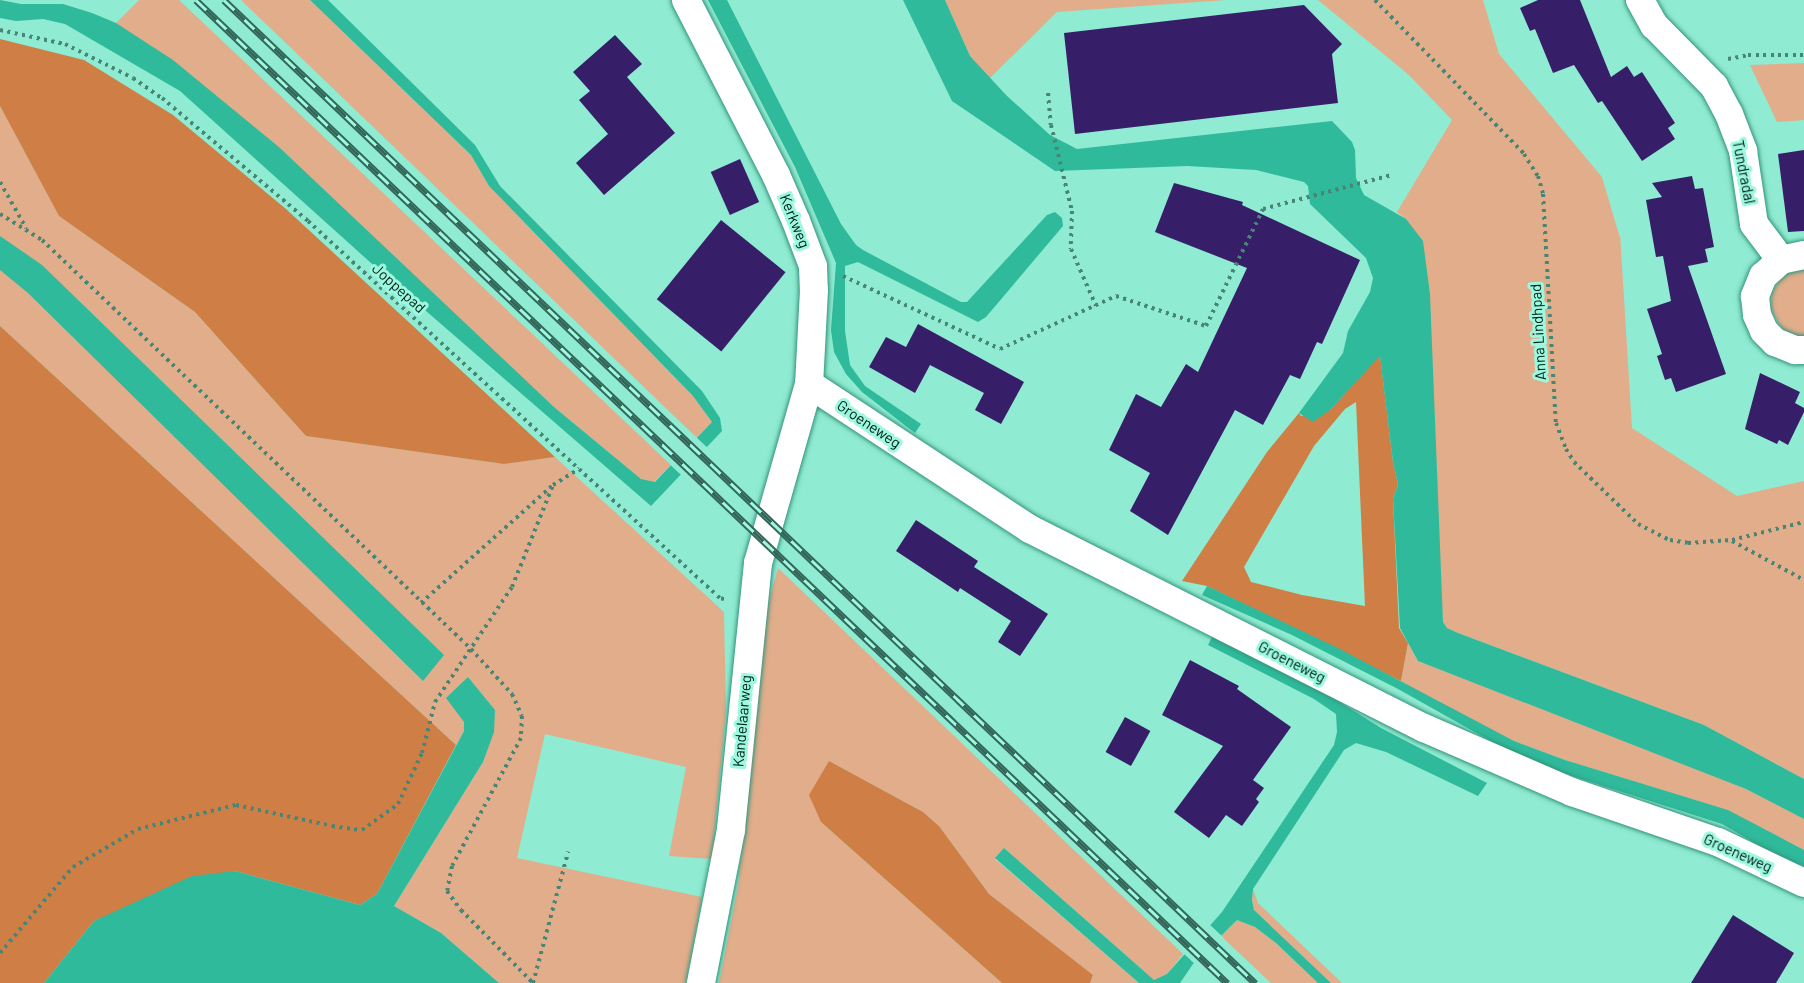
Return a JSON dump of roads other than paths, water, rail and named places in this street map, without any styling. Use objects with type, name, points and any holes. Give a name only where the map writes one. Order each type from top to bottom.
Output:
[{"type":"street","name":"Kerkweg","points":[[686,0],[776,176],[813,266],[814,320],[808,384],[786,460]]},
{"type":"street","name":"Tundradal","points":[[1640,0],[1654,25],[1714,86],[1729,114],[1743,151],[1754,224],[1792,257],[1763,276],[1755,296],[1756,315],[1764,331],[1775,342],[1795,350],[1804,350]]},
{"type":"street","name":"Groeneweg","points":[[808,384],[1030,529],[1413,723],[1572,792],[1718,842],[1804,883]]},
{"type":"street","name":"Kandelaarweg","points":[[700,983],[731,830],[754,589],[763,541],[786,460]]},
{"type":"railway","points":[[196,0],[1227,983]]},
{"type":"railway","points":[[224,0],[1255,983]]}]
